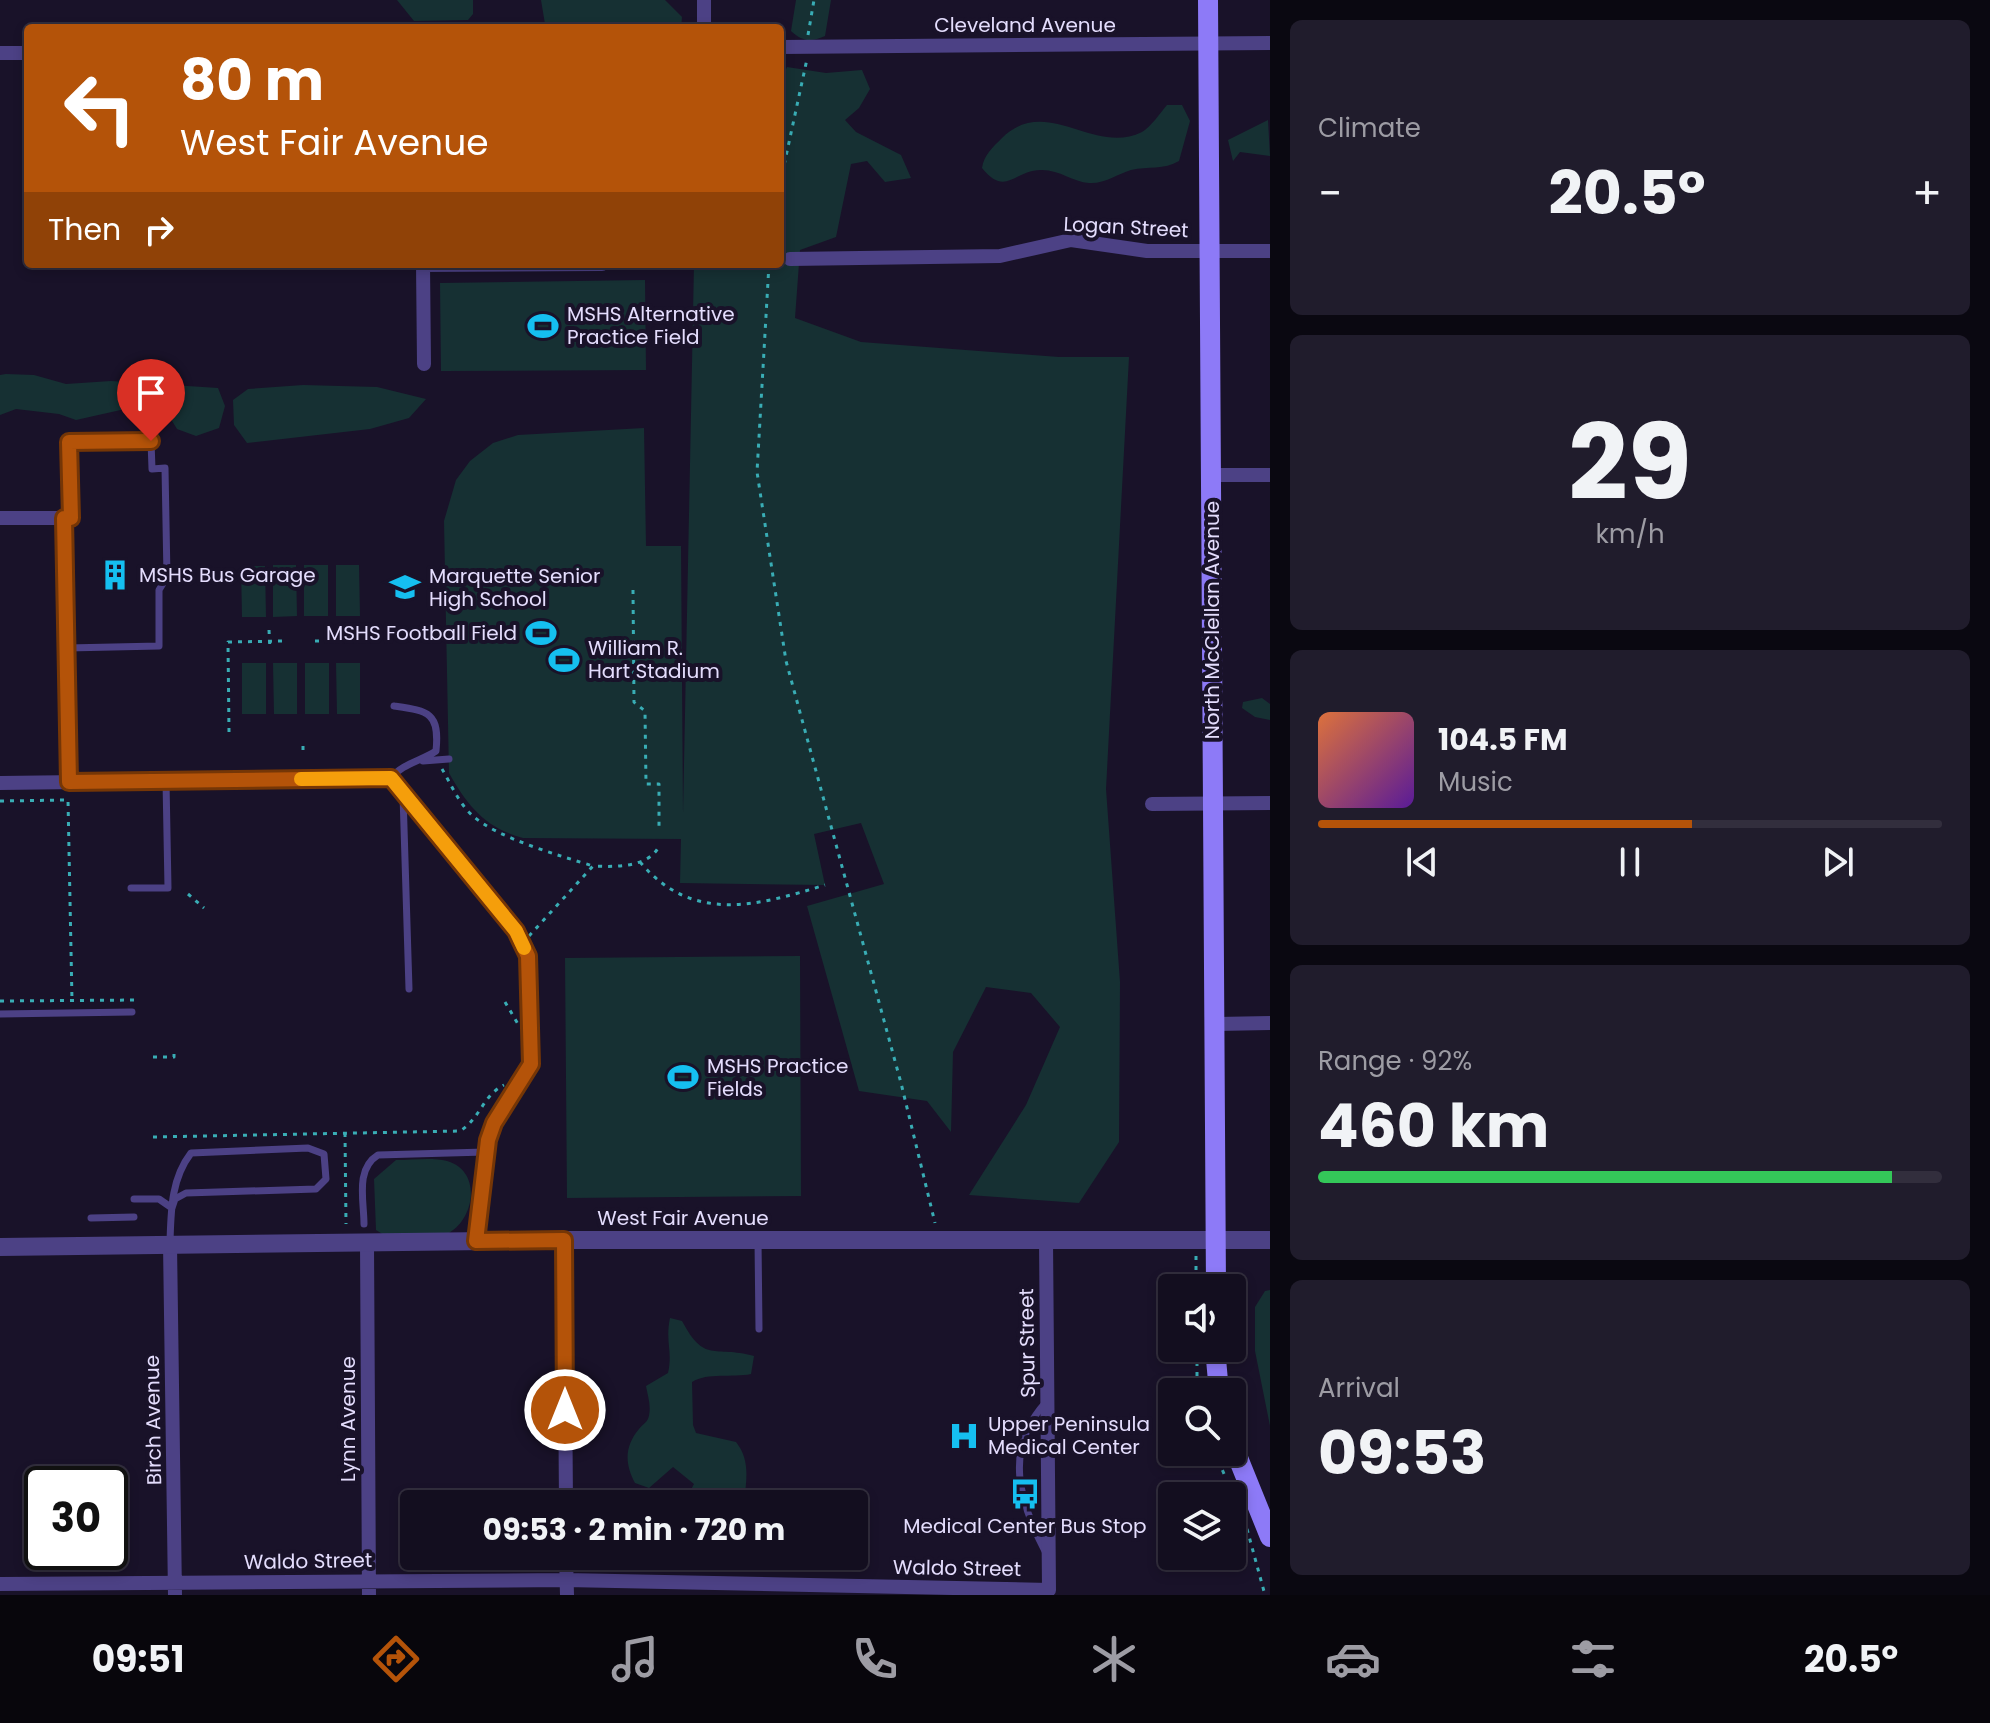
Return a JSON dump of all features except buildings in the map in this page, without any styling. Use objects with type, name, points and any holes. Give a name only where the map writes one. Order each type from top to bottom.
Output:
[{"type":"main road","name":"North McClellan Avenue","points":[[1208,0],[1216,1274]]},
{"type":"main road","points":[[1246,1496],[1270,1537]]},
{"type":"street","points":[[704,0],[704,24]]},
{"type":"street","name":"Cleveland Avenue","points":[[784,47],[1270,43]]},
{"type":"street","points":[[0,53],[24,53]]},
{"type":"street","name":"Logan Street","points":[[790,259],[1000,256],[1071,240],[1147,251],[1270,251]]},
{"type":"street","points":[[423,268],[424,364]]},
{"type":"street","points":[[1212,475],[1270,475]]},
{"type":"street","points":[[0,518],[68,518]]},
{"type":"street","points":[[0,783],[391,778],[454,855]]},
{"type":"street","points":[[1152,804],[1270,803]]},
{"type":"street","points":[[1217,1024],[1270,1023]]},
{"type":"street","points":[[564,1240],[566,1490]]},
{"type":"street","name":"West Fair Avenue","points":[[0,1247],[564,1240],[1270,1240]]},
{"type":"street","name":"Spur Street","points":[[1046,1240],[1049,1590]]},
{"type":"street","name":"Lynn Avenue","points":[[367,1243],[369,1588]]},
{"type":"street","name":"Birch Avenue","points":[[170,1244],[175,1589]]},
{"type":"street","name":"Waldo Street","points":[[0,1584],[175,1589],[566,1587],[1049,1590]]},
{"type":"lane","points":[[67,648],[159,646],[159,590],[167,577],[165,468],[152,469],[151,441],[69,442],[67,648],[69,782]]},
{"type":"lane","points":[[394,706],[425,711],[436,722],[436,751],[421,761]]},
{"type":"lane","points":[[391,778],[399,768],[421,761],[449,759]]},
{"type":"lane","points":[[131,888],[168,888],[166,781]]},
{"type":"lane","points":[[403,793],[409,989]]},
{"type":"lane","points":[[454,855],[516,931],[528,956],[531,1064],[494,1123],[485,1152],[476,1241]]},
{"type":"lane","points":[[0,1014],[132,1012]]},
{"type":"lane","points":[[170,1244],[172,1208],[178,1174],[191,1153],[198,1150],[308,1148],[324,1154],[326,1179],[316,1189],[186,1193],[175,1199],[172,1208]]},
{"type":"lane","points":[[364,1224],[363,1177],[373,1159],[386,1154],[485,1152]]},
{"type":"lane","points":[[134,1199],[159,1199],[172,1208]]},
{"type":"lane","points":[[91,1218],[134,1217]]},
{"type":"lane","points":[[758,1240],[759,1329]]},
{"type":"lane","points":[[1047,1401],[1031,1419],[1024,1434],[1020,1484],[1032,1527],[1049,1558]]},
{"type":"path","points":[[808,35],[814,0]]},
{"type":"path","points":[[784,165],[807,57]]},
{"type":"path","points":[[769,268],[757,472],[786,661],[901,1083],[934,1223]]},
{"type":"path","points":[[633,590],[634,702],[645,711],[646,784],[659,784],[659,828]]},
{"type":"path","points":[[333,629],[333,649]]},
{"type":"path","points":[[269,630],[270,650]]},
{"type":"path","points":[[315,641],[367,640]]},
{"type":"path","points":[[229,732],[228,642],[284,641]]},
{"type":"path","points":[[303,740],[303,750]]},
{"type":"path","points":[[421,761],[443,770],[471,815],[504,836],[593,866],[640,862],[656,853],[659,846]]},
{"type":"path","points":[[0,801],[68,800],[72,1001]]},
{"type":"path","points":[[640,862],[657,882],[684,898],[730,906],[776,900],[825,885]]},
{"type":"path","points":[[522,944],[593,866]]},
{"type":"path","points":[[188,894],[204,908]]},
{"type":"path","points":[[0,1001],[140,1000]]},
{"type":"path","points":[[505,1002],[521,1031]]},
{"type":"path","points":[[153,1057],[174,1057],[174,1049]]},
{"type":"path","points":[[153,1137],[460,1131],[469,1125],[487,1098],[511,1079]]},
{"type":"path","points":[[345,1133],[346,1224]]},
{"type":"path","points":[[1225,1466],[1237,1482]]},
{"type":"path","points":[[1246,1527],[1265,1595]]},
{"type":"green space","points":[[397,0],[473,0],[473,14],[468,20],[414,21]]},
{"type":"green space","points":[[541,0],[665,0],[682,17],[681,24],[545,24]]},
{"type":"green space","points":[[796,0],[831,0],[825,36],[807,40],[791,31]]},
{"type":"green space","points":[[787,67],[826,73],[862,70],[870,89],[859,108],[845,120],[856,132],[901,155],[911,178],[885,182],[867,161],[851,164],[836,237],[800,250],[795,318],[861,342],[1059,357],[1129,357],[1106,789],[1120,982],[1119,1142],[1079,1203],[969,1195],[1026,1105],[1060,1027],[1031,993],[986,987],[953,1052],[951,1132],[927,1101],[859,1091],[807,906],[884,884],[861,823],[814,834],[825,885],[680,883],[681,839],[523,838],[498,828],[478,814],[449,773],[444,521],[456,480],[470,461],[493,443],[518,435],[644,428],[646,546],[681,546],[683,814],[694,268],[784,268],[784,74]]},
{"type":"green space","points":[[1167,105],[1182,105],[1190,121],[1179,161],[1173,164],[1131,170],[1095,183],[1042,170],[1004,182],[990,177],[982,168],[992,148],[1019,126],[1036,122],[1053,123],[1106,137],[1124,137],[1145,130]]},
{"type":"green space","points":[[1268,120],[1270,156],[1240,152],[1233,161],[1228,140]]},
{"type":"green space","name":"MSHS Alternative Practice Field","points":[[645,280],[646,370],[441,371],[440,283]]},
{"type":"green space","points":[[0,375],[34,375],[66,384],[111,381],[218,388],[225,406],[219,428],[196,436],[177,429],[166,411],[134,407],[76,420],[59,414],[16,409],[0,415]]},
{"type":"green space","points":[[303,385],[377,387],[426,399],[409,418],[370,429],[247,443],[234,425],[233,400],[248,389]]},
{"type":"green space","points":[[273,565],[296,565],[297,616],[273,617]]},
{"type":"green space","points":[[304,565],[328,565],[328,616],[304,616]]},
{"type":"green space","points":[[336,565],[359,565],[360,616],[336,616]]},
{"type":"green space","points":[[241,566],[265,566],[266,617],[242,617]]},
{"type":"green space","points":[[242,663],[266,663],[266,714],[242,714]]},
{"type":"green space","points":[[273,663],[297,663],[297,714],[274,714]]},
{"type":"green space","points":[[305,663],[329,663],[329,714],[305,714]]},
{"type":"green space","points":[[336,663],[360,663],[360,714],[337,714]]},
{"type":"green space","points":[[1262,698],[1270,704],[1270,720],[1255,717],[1242,708],[1243,702]]},
{"type":"green space","name":"MSHS Practice Fields","points":[[800,956],[801,1196],[567,1198],[565,958]]},
{"type":"green space","points":[[396,1160],[447,1161],[466,1174],[471,1195],[465,1217],[458,1226],[449,1233],[384,1235],[376,1230],[374,1179]]},
{"type":"green space","points":[[1270,1290],[1270,1426],[1255,1351],[1255,1307],[1265,1291]]},
{"type":"green space","points":[[670,1318],[682,1321],[704,1348],[754,1356],[751,1374],[705,1377],[692,1382],[696,1433],[736,1442],[744,1456],[745,1490],[691,1490],[694,1484],[673,1467],[649,1488],[635,1483],[628,1462],[629,1449],[649,1415],[646,1386],[668,1373]]},
{"type":"slow traffic","points":[[301,779],[391,778],[516,931],[524,948]]},
{"type":"place","name":"MSHS Alternative Practice Field","points":[[543,326]]},
{"type":"place","name":"MSHS Bus Garage","points":[[115,575]]},
{"type":"place","name":"Marquette Senior High School","points":[[405,587]]},
{"type":"place","name":"MSHS Football Field","points":[[541,633]]},
{"type":"place","name":"William R. Hart Stadium","points":[[564,660]]},
{"type":"place","name":"MSHS Practice Fields","points":[[683,1077]]},
{"type":"place","name":"Upper Peninsula Medical Center","points":[[964,1436]]},
{"type":"place","name":"Medical Center Bus Stop","points":[[1025,1494]]},
{"type":"route","points":[[151,441],[69,442],[71,518],[64,518],[69,782],[391,778],[516,931],[528,956],[531,1064],[494,1123],[488,1140],[483,1160],[476,1241],[564,1240],[565,1410]]}]
